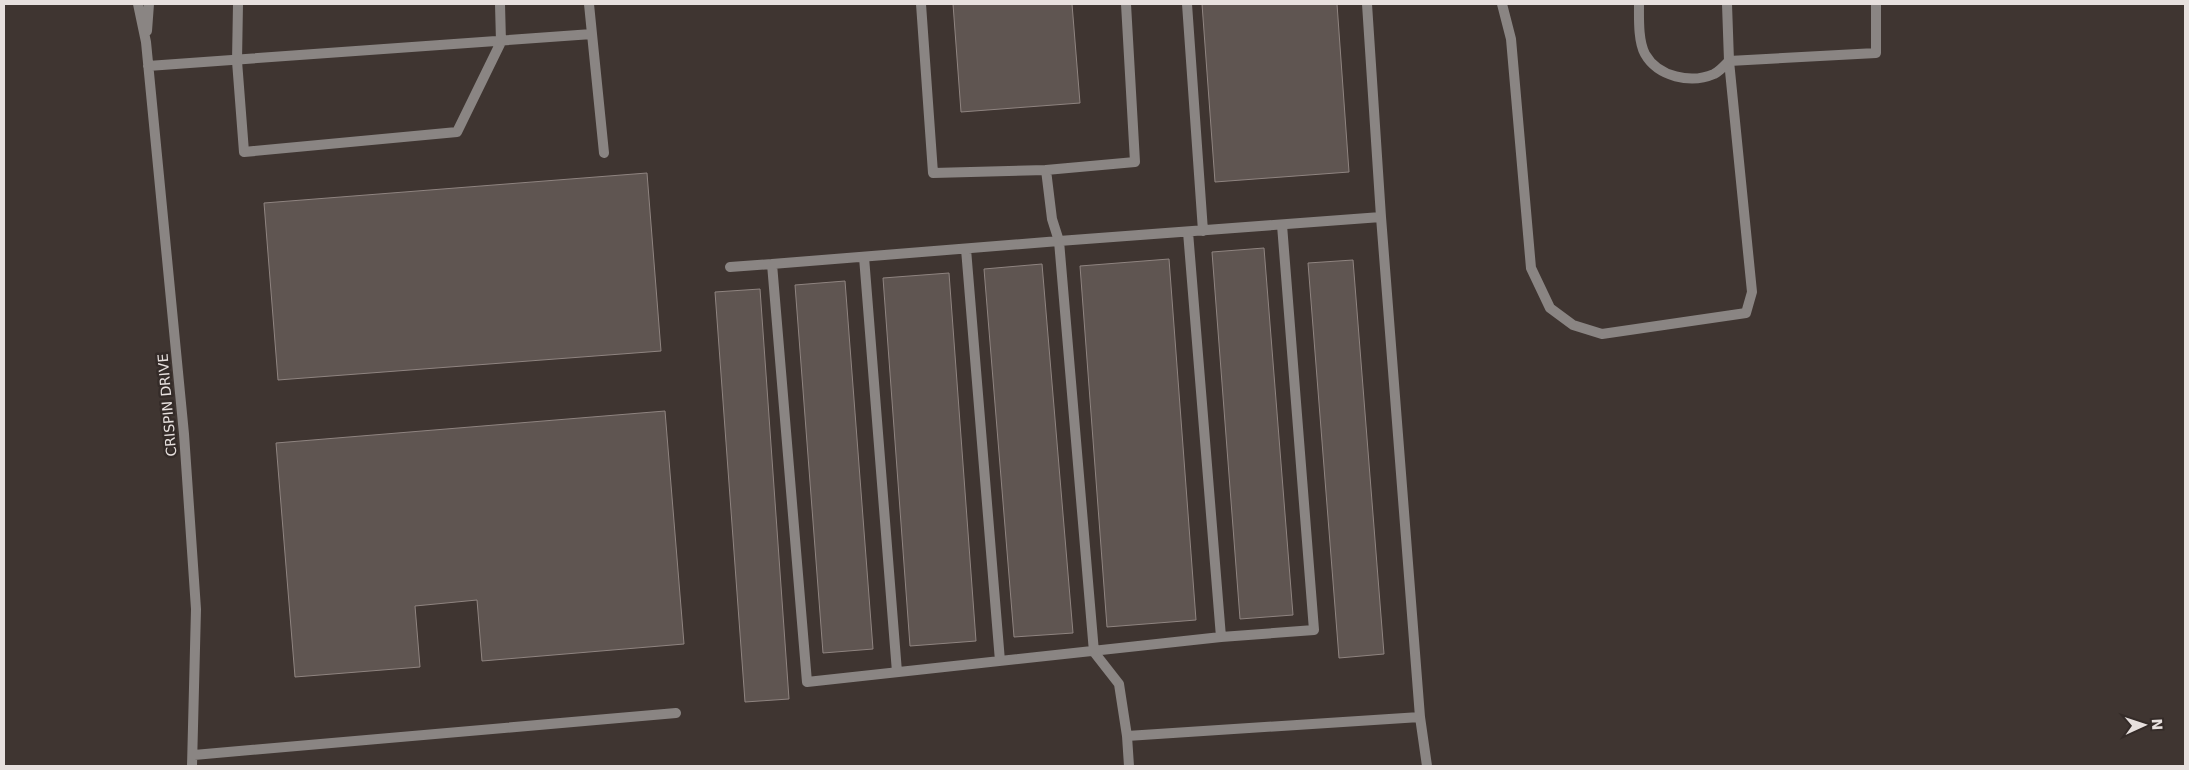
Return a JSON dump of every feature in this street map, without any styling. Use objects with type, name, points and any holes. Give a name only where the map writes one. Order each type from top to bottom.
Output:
[{"type":"lane","name":"CRISPIN DRIVE","points":[[138,4],[146,42],[184,434],[196,609],[194,755],[192,766]]},
{"type":"lane","name":"CRISPIN DRIVE","points":[[146,42],[149,4]]},
{"type":"lane","points":[[238,4],[237,60],[244,152],[457,132],[501,42],[500,4]]},
{"type":"lane","points":[[589,4],[604,153]]},
{"type":"lane","points":[[920,4],[933,173],[1046,170],[1135,162],[1126,4]]},
{"type":"lane","points":[[1187,4],[1203,231]]},
{"type":"lane","points":[[1367,4],[1381,217],[1420,716],[1427,766]]},
{"type":"lane","points":[[1502,4],[1512,48],[1531,268],[1550,308],[1573,325],[1602,334],[1746,313],[1752,292],[1729,61],[1727,4]]},
{"type":"lane","points":[[1639,4],[1644,53],[1656,68],[1672,76],[1698,77],[1715,74],[1729,61],[1876,53],[1876,4]]},
{"type":"lane","points":[[148,66],[592,34]]},
{"type":"lane","points":[[1046,170],[1052,219],[1059,242],[1094,652],[1119,684],[1127,736],[1129,766]]},
{"type":"lane","points":[[730,267],[1381,217]]},
{"type":"lane","points":[[772,264],[808,682],[1221,637],[1314,630],[1282,225]]},
{"type":"lane","points":[[1188,232],[1221,637]]},
{"type":"lane","points":[[966,249],[1000,661]]},
{"type":"lane","points":[[864,257],[897,672]]},
{"type":"lane","points":[[194,755],[676,713]]},
{"type":"lane","points":[[1127,736],[1420,716]]},
{"type":"building","points":[[953,4],[1072,4],[1080,103],[961,112]]},
{"type":"building","points":[[1202,4],[1337,4],[1349,172],[1215,182]]},
{"type":"building","points":[[647,173],[661,351],[278,380],[264,203]]},
{"type":"building","points":[[1264,248],[1293,615],[1240,619],[1212,252]]},
{"type":"building","points":[[1169,259],[1196,620],[1107,627],[1080,266]]},
{"type":"building","points":[[1353,260],[1384,654],[1339,658],[1308,263]]},
{"type":"building","points":[[1042,264],[1073,633],[1014,637],[984,269]]},
{"type":"building","points":[[949,273],[976,641],[910,646],[883,278]]},
{"type":"building","points":[[845,281],[873,649],[823,653],[795,285]]},
{"type":"building","points":[[760,289],[789,699],[745,702],[715,292]]},
{"type":"building","points":[[665,411],[684,644],[482,661],[477,600],[415,606],[420,667],[295,677],[276,443]]}]
